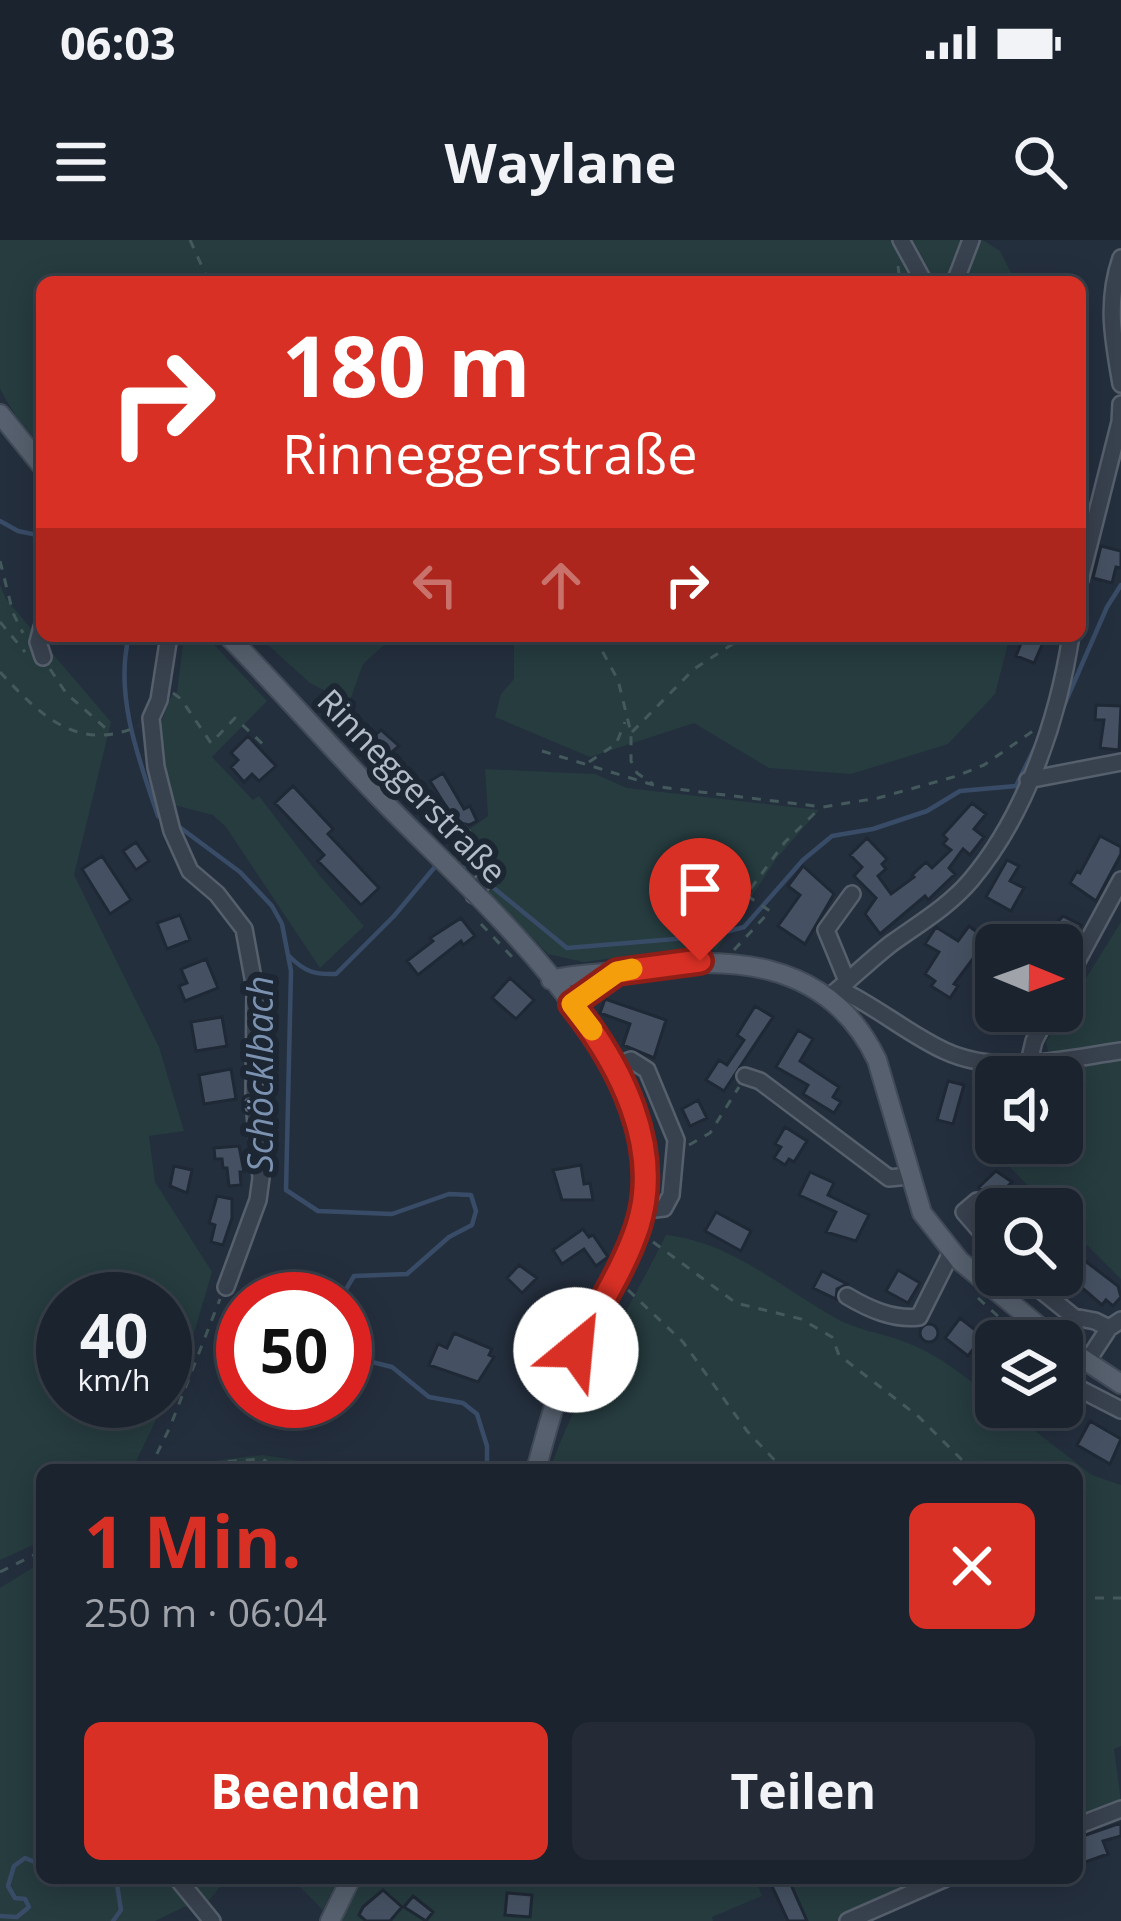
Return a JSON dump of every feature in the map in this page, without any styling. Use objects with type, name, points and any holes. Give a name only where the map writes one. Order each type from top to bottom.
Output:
[{"type":"main road","points":[[0,414],[36,459]]},
{"type":"main road","name":"Rinneggerstraße","points":[[234,642],[572,1004],[614,1067],[642,1142],[644,1203],[636,1232],[568,1367],[538,1464]]},
{"type":"main road","points":[[551,980],[661,963],[727,962],[839,989],[877,1060],[922,1213],[952,1251],[1029,1320]]},
{"type":"main road","points":[[572,1004],[617,972]]},
{"type":"main road","points":[[1083,1361],[1121,1384]]},
{"type":"main road","points":[[330,1921],[348,1884]]},
{"type":"street","points":[[901,240],[921,276]]},
{"type":"street","points":[[957,276],[971,240]]},
{"type":"street","points":[[1121,258],[1111,288],[1110,316],[1121,384]]},
{"type":"street","points":[[1086,556],[1121,404]]},
{"type":"street","points":[[38,642],[39,659]]},
{"type":"street","points":[[168,642],[151,718],[166,809],[190,871],[217,894],[244,929],[255,989],[254,1102],[261,1178],[258,1200],[232,1272]]},
{"type":"street","points":[[839,989],[942,908],[991,854],[1047,730],[1070,642]]},
{"type":"street","points":[[1028,780],[1121,762]]},
{"type":"street","points":[[460,833],[490,872],[475,905]]},
{"type":"street","points":[[1083,950],[1121,880]]},
{"type":"street","points":[[852,894],[826,930],[839,989],[946,1052],[975,1061]]},
{"type":"street","points":[[1079,1056],[1121,1051]]},
{"type":"street","points":[[614,1067],[631,1060],[647,1070],[676,1140],[671,1195],[664,1208],[644,1203]]},
{"type":"street","points":[[746,1076],[760,1081],[890,1178],[909,1176]]},
{"type":"street","points":[[975,1202],[964,1212],[975,1225]]},
{"type":"street","points":[[847,1296],[867,1308],[902,1318],[919,1317],[952,1251]]},
{"type":"street","points":[[1048,1296],[1075,1317],[1115,1324],[1086,1363]]},
{"type":"street","points":[[568,1367],[539,1356],[545,1337],[567,1313],[589,1325]]},
{"type":"street","points":[[1083,1391],[1121,1410]]},
{"type":"street","points":[[1083,1824],[1121,1809]]},
{"type":"street","points":[[182,1884],[212,1921]]},
{"type":"street","points":[[848,1921],[932,1884]]},
{"type":"path","points":[[190,240],[206,276]]},
{"type":"path","points":[[0,560],[14,613],[39,659]]},
{"type":"path","points":[[0,622],[112,734]]},
{"type":"path","points":[[597,642],[618,680],[631,733],[631,761],[660,788]]},
{"type":"path","points":[[631,733],[694,669],[736,642]]},
{"type":"path","points":[[0,672],[56,724],[80,736],[124,732],[140,725]]},
{"type":"path","points":[[161,686],[181,699],[211,743],[235,718],[266,747]]},
{"type":"path","points":[[587,762],[616,744],[626,719]]},
{"type":"path","points":[[542,751],[660,788],[823,807],[878,798],[957,776],[984,765],[1021,737],[1047,730]]},
{"type":"path","points":[[742,955],[731,953],[770,910],[746,895],[811,814],[823,807]]},
{"type":"path","points":[[475,905],[500,947],[523,966]]},
{"type":"path","points":[[676,1140],[692,1146],[710,1133],[746,1076]]},
{"type":"path","points":[[636,1232],[736,1303],[801,1319],[832,1337],[839,1355],[920,1417],[966,1464]]},
{"type":"path","points":[[617,1274],[631,1294],[683,1342],[747,1431],[778,1464]]},
{"type":"path","points":[[152,1464],[216,1307]]},
{"type":"path","points":[[212,1464],[263,1459],[269,1464]]},
{"type":"path","points":[[0,1572],[36,1554]]},
{"type":"path","points":[[1083,1598],[1121,1598]]},
{"type":"green space","points":[[0,240],[983,240],[1000,251],[1013,276],[36,276],[36,440],[0,389]]},
{"type":"green space","points":[[0,585],[36,634],[36,642],[43,642],[111,722],[74,875],[159,1047],[184,1131],[149,1136],[155,1182],[212,1272],[192,1340],[192,1272],[36,1272],[36,1428],[152,1428],[135,1464],[36,1464],[36,1544],[0,1560]]},
{"type":"green space","points":[[183,642],[212,642],[267,701],[212,757],[253,800],[259,796],[364,926],[320,968],[226,827],[213,815],[174,805],[166,788],[157,736],[169,700],[177,692]]},
{"type":"green space","points":[[265,642],[387,642],[363,664],[349,703],[310,683]]},
{"type":"green space","points":[[514,642],[1008,642],[995,694],[948,744],[851,774],[769,768],[694,723],[590,757],[495,717],[501,694],[514,679]]},
{"type":"green space","points":[[485,769],[595,774],[627,788],[819,810],[776,859],[717,950],[583,962],[548,954],[448,853],[488,816]]},
{"type":"green space","points":[[1121,922],[1121,1045],[1049,1056],[1046,1042],[1052,1032],[1083,1032],[1083,983]]},
{"type":"green space","points":[[1121,1055],[1121,1279],[1083,1241],[1083,1188],[1030,1188],[1007,1164],[1083,1164],[1083,1060]]},
{"type":"green space","points":[[666,1235],[711,1246],[842,1321],[929,1353],[975,1385],[975,1428],[1031,1428],[1078,1464],[552,1464]]},
{"type":"green space","points":[[263,1455],[319,1464],[206,1464]]},
{"type":"green space","points":[[1083,1468],[1121,1485],[1121,1746],[1114,1749],[1121,1802],[1083,1819]]},
{"type":"green space","points":[[36,1566],[36,1884],[222,1884],[207,1903],[184,1907],[155,1921],[0,1921],[0,1588]]},
{"type":"green space","points":[[297,1884],[335,1884],[323,1910]]},
{"type":"green space","points":[[356,1884],[757,1884],[762,1896],[712,1917],[713,1921],[338,1921]]},
{"type":"green space","points":[[791,1884],[924,1884],[841,1921],[807,1921]]},
{"type":"building","points":[[1101,546],[1121,551],[1121,568],[1116,567],[1112,583],[1093,578]]},
{"type":"building","points":[[1022,642],[1043,642],[1034,663],[1016,656]]},
{"type":"building","points":[[1096,705],[1121,706],[1119,750],[1100,748],[1104,720],[1095,720]]},
{"type":"building","points":[[381,730],[399,746],[379,763],[363,745]]},
{"type":"building","points":[[248,736],[276,766],[259,781],[252,774],[244,782],[231,767],[238,760],[231,753]]},
{"type":"building","points":[[443,773],[464,809],[470,806],[477,821],[469,825],[456,822],[430,781]]},
{"type":"building","points":[[293,786],[333,829],[328,834],[379,888],[361,905],[318,861],[324,855],[275,803]]},
{"type":"building","points":[[972,803],[986,814],[974,829],[984,837],[970,855],[963,849],[949,868],[955,874],[928,900],[925,896],[880,934],[865,914],[876,898],[854,876],[862,867],[850,855],[867,838],[887,859],[882,864],[886,869],[878,876],[891,894],[926,862],[932,868],[951,850],[943,844],[947,839],[943,835]]},
{"type":"building","points":[[1100,836],[1121,847],[1121,854],[1096,901],[1070,883]]},
{"type":"building","points":[[136,842],[149,861],[136,870],[123,851]]},
{"type":"building","points":[[102,856],[131,900],[110,914],[82,869]]},
{"type":"building","points":[[1007,860],[1019,866],[1010,881],[1024,888],[1011,911],[986,897]]},
{"type":"building","points":[[803,866],[834,894],[805,944],[778,926],[800,895],[788,886]]},
{"type":"building","points":[[180,915],[190,940],[167,949],[157,923]]},
{"type":"building","points":[[1063,916],[1079,924],[1056,924]]},
{"type":"building","points":[[461,918],[475,936],[463,945],[461,941],[418,975],[407,961],[433,941],[430,938]]},
{"type":"building","points":[[969,926],[975,931],[975,956],[954,984],[958,986],[950,998],[931,986],[935,981],[925,974],[939,952],[925,944],[936,927],[958,941]]},
{"type":"building","points":[[206,959],[218,988],[185,1001],[179,986],[187,983],[181,969]]},
{"type":"building","points":[[510,978],[534,1000],[516,1019],[492,998]]},
{"type":"building","points":[[605,999],[666,1020],[654,1058],[623,1045],[630,1024],[600,1013]]},
{"type":"building","points":[[755,1006],[773,1017],[724,1091],[706,1080],[719,1060],[727,1065],[744,1040],[737,1035]]},
{"type":"building","points":[[222,1017],[227,1046],[196,1051],[191,1022]]},
{"type":"building","points":[[798,1030],[813,1039],[800,1061],[839,1087],[833,1097],[841,1102],[834,1113],[803,1094],[808,1085],[776,1067]]},
{"type":"building","points":[[231,1069],[236,1099],[204,1104],[199,1075]]},
{"type":"building","points":[[948,1081],[964,1085],[953,1124],[937,1120]]},
{"type":"building","points":[[698,1100],[707,1118],[690,1126],[682,1109]]},
{"type":"building","points":[[785,1127],[807,1141],[794,1162],[789,1159],[785,1165],[774,1158],[781,1147],[775,1144]]},
{"type":"building","points":[[239,1146],[244,1172],[240,1172],[241,1185],[229,1186],[227,1168],[222,1159],[215,1159],[214,1148]]},
{"type":"building","points":[[581,1165],[593,1200],[562,1200],[553,1170]]},
{"type":"building","points":[[174,1166],[192,1170],[187,1193],[170,1186]]},
{"type":"building","points":[[996,1171],[1012,1182],[1013,1188],[980,1188]]},
{"type":"building","points":[[810,1172],[834,1183],[828,1195],[869,1215],[856,1241],[826,1232],[836,1212],[799,1195]]},
{"type":"building","points":[[217,1196],[232,1199],[232,1218],[223,1245],[211,1242],[215,1225],[209,1223]]},
{"type":"building","points":[[716,1212],[751,1231],[741,1251],[705,1231]]},
{"type":"building","points":[[583,1229],[608,1257],[596,1266],[584,1249],[562,1264],[553,1250]]},
{"type":"building","points":[[1083,1259],[1118,1286],[1121,1297],[1113,1306],[1106,1300],[1102,1305],[1083,1289]]},
{"type":"building","points":[[519,1265],[537,1278],[522,1293],[507,1278]]},
{"type":"building","points":[[898,1270],[920,1283],[908,1303],[886,1291]]},
{"type":"building","points":[[822,1271],[847,1284],[837,1289],[836,1299],[813,1288]]},
{"type":"building","points":[[960,1318],[975,1330],[975,1347],[968,1356],[945,1338]]},
{"type":"building","points":[[929,1324],[938,1333],[929,1342],[920,1333]]},
{"type":"building","points":[[454,1333],[492,1349],[489,1355],[494,1357],[478,1382],[429,1365],[438,1344],[447,1348]]},
{"type":"building","points":[[1090,1421],[1121,1439],[1110,1464],[1077,1445]]},
{"type":"building","points":[[1121,1823],[1121,1836],[1103,1841],[1108,1854],[1083,1863],[1083,1836]]},
{"type":"building","points":[[771,1884],[791,1884],[807,1921],[788,1921]]},
{"type":"building","points":[[383,1890],[402,1907],[390,1921],[366,1921],[359,1915],[363,1907]]},
{"type":"building","points":[[507,1893],[532,1895],[530,1917],[505,1915]]},
{"type":"building","points":[[413,1896],[433,1912],[426,1921],[404,1907]]},
{"type":"waterway","name":"Schöcklbach","points":[[0,521],[36,535]]},
{"type":"waterway","points":[[1055,726],[1121,585]]},
{"type":"waterway","name":"Schöcklbach","points":[[128,642],[125,681],[131,727],[158,816],[164,818]]},
{"type":"waterway","points":[[495,889],[567,948],[711,936],[744,927],[803,860],[832,836],[873,829],[927,811],[960,791],[1016,786],[1038,741]]},
{"type":"waterway","name":"Schöcklbach","points":[[174,823],[240,872],[282,924],[291,971],[286,1190],[318,1211],[392,1214],[449,1194],[471,1195],[476,1211],[472,1225],[449,1237],[407,1274],[372,1275]]},
{"type":"waterway","points":[[465,865],[478,872]]},
{"type":"waterway","points":[[289,956],[310,971],[336,974],[434,868]]},
{"type":"waterway","name":"Schöcklbach","points":[[372,1362],[392,1367],[429,1397],[463,1403],[477,1414],[487,1464]]},
{"type":"waterway","points":[[0,1916],[17,1917],[29,1907],[8,1886],[14,1866],[25,1858],[36,1863]]},
{"type":"waterway","points":[[113,1921],[121,1910],[117,1884]]},
{"type":"slow traffic","points":[[592,1030],[572,1004],[617,972],[632,969]]},
{"type":"route","points":[[576,1350],[636,1232],[645,1177],[642,1142],[622,1083],[572,1004],[617,972],[700,961]]}]
